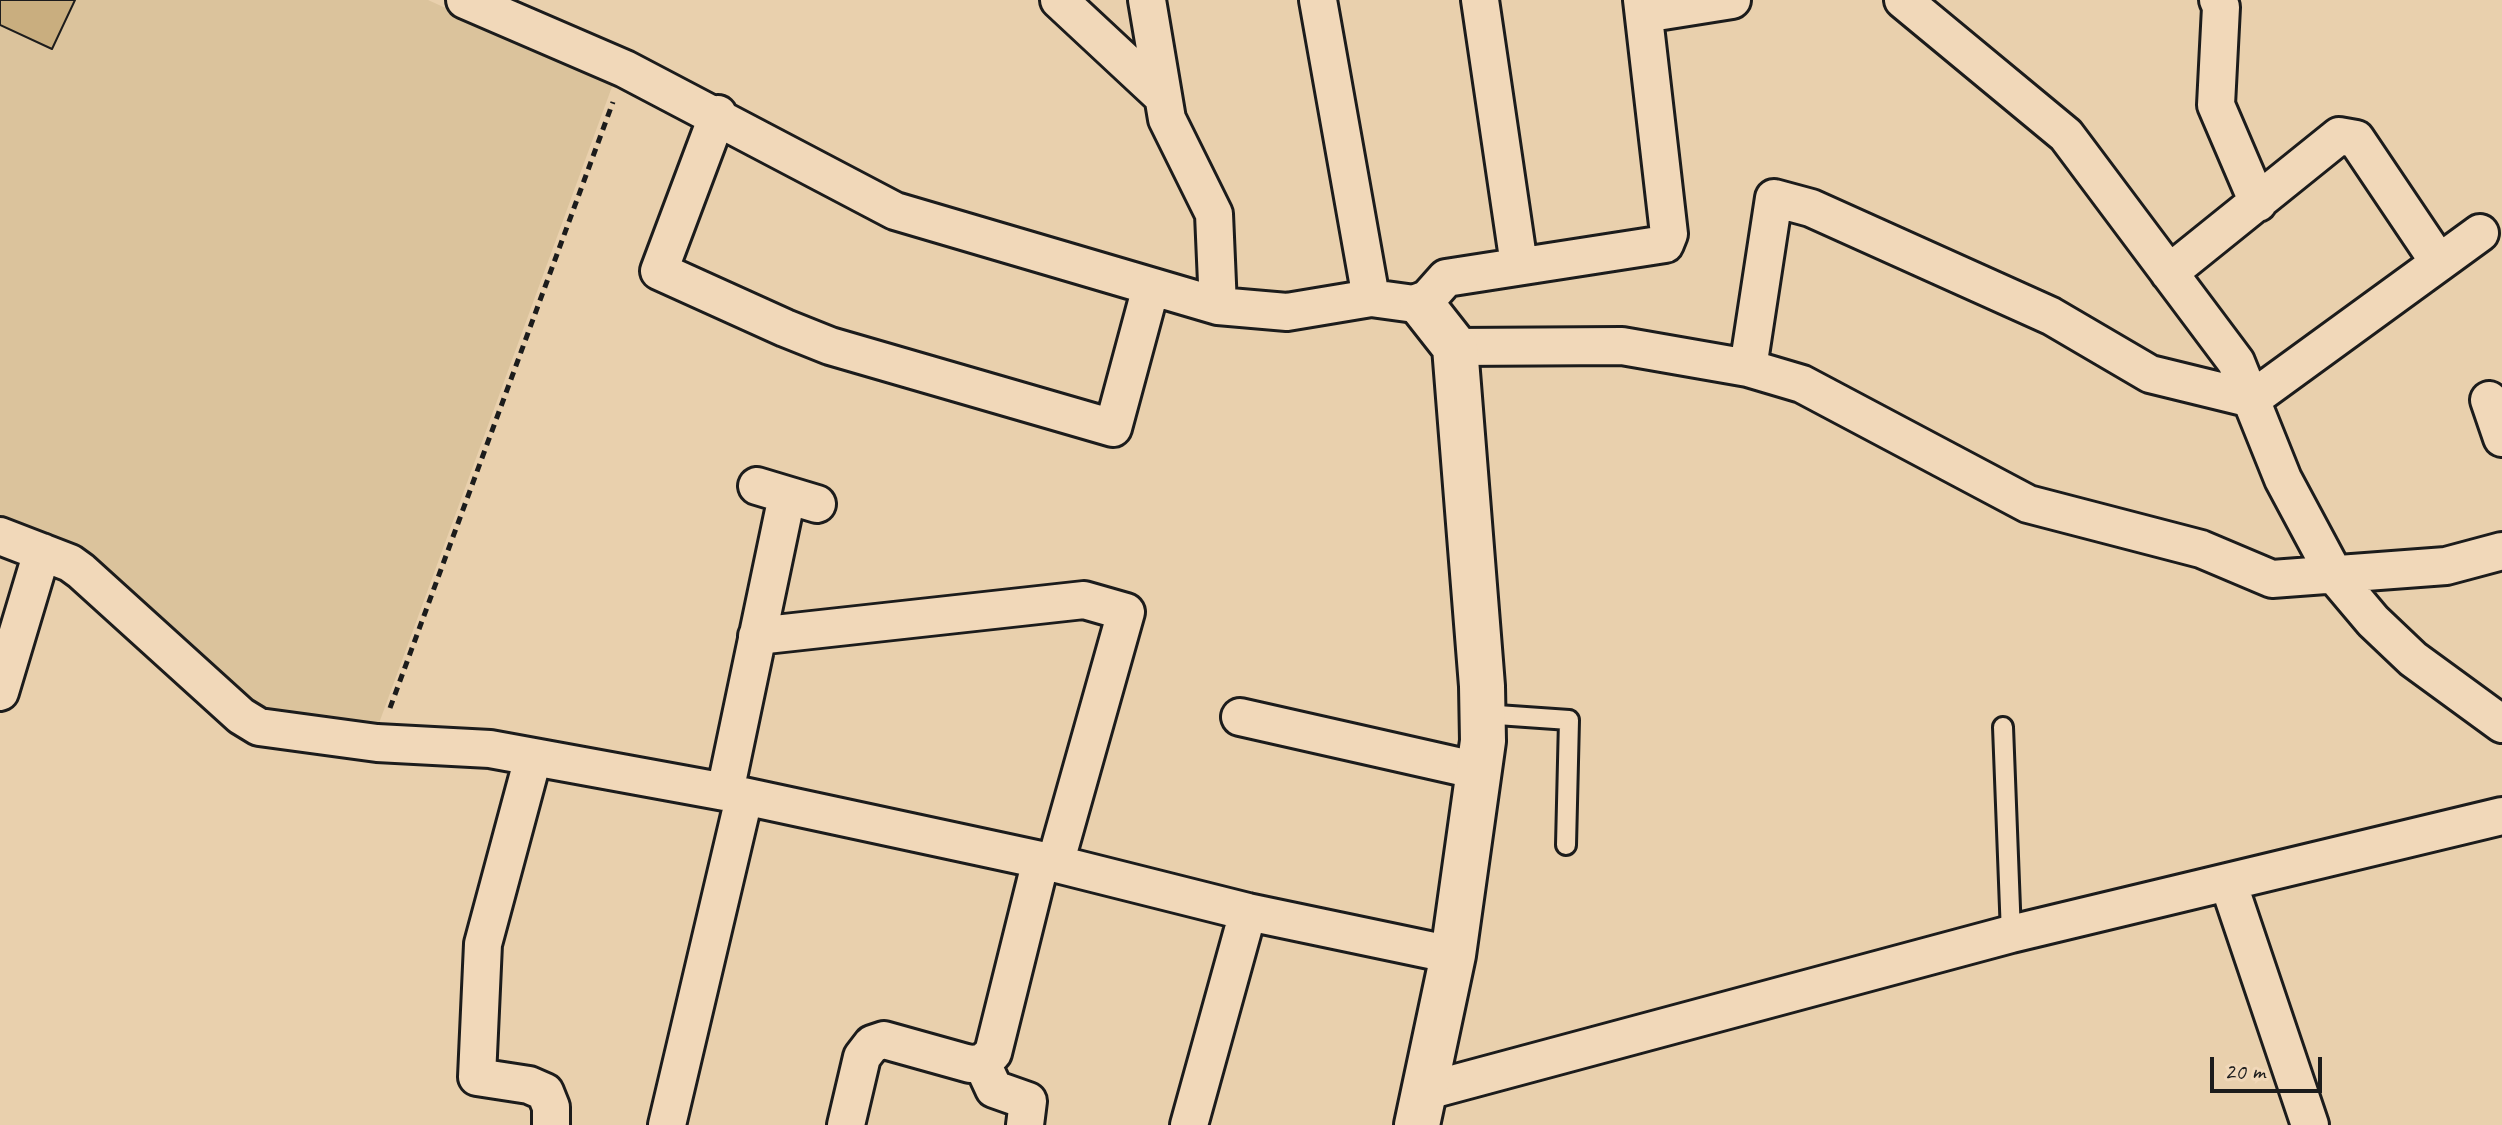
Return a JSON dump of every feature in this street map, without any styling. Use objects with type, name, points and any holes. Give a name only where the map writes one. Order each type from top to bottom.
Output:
[{"type":"street","points":[[465,0],[625,69],[718,114],[895,211],[1218,306],[1287,312],[1371,298],[1422,305],[1455,347],[1483,714],[1479,771],[1453,955],[1420,1108],[2011,934],[2502,816]]},
{"type":"street","points":[[1059,0],[1162,96]]},
{"type":"street","points":[[1147,0],[1167,119],[1214,214],[1218,306]]},
{"type":"street","points":[[1318,0],[1371,298]]},
{"type":"street","points":[[1480,0],[1519,265]]},
{"type":"street","points":[[1422,305],[1446,278],[1665,244],[1669,234],[1643,7],[1732,0]]},
{"type":"street","points":[[1903,0],[2066,135],[2236,362],[2283,479],[2335,576],[2373,621],[2413,659],[2502,724]]},
{"type":"street","points":[[2218,0],[2221,7],[2216,105],[2258,203]]},
{"type":"street","points":[[718,114],[659,271],[830,346],[1113,428],[1151,287]]},
{"type":"street","points":[[2169,273],[2339,136],[2356,139],[2438,261]]},
{"type":"street","points":[[1748,368],[1774,198],[1811,208],[2051,316],[2150,374],[2252,399]]},
{"type":"street","points":[[2252,399],[2480,233]]},
{"type":"street","points":[[1455,347],[1622,346],[1748,368],[1802,384],[2028,504],[2201,549],[2272,579],[2446,566],[2502,551]]},
{"type":"street","points":[[2489,400],[2502,438]]},
{"type":"street","points":[[667,1125],[735,795],[757,636],[787,495]]},
{"type":"street","points":[[0,536],[81,571],[241,716],[259,727],[377,743],[490,749],[735,795],[1048,862],[1248,912],[1453,955]]},
{"type":"street","points":[[0,692],[42,552]]},
{"type":"street","points":[[757,636],[1084,600],[1126,612],[1048,862],[993,1053],[982,1063],[970,1064],[884,1040],[872,1044],[862,1057],[846,1125]]},
{"type":"street","points":[[1240,717],[1479,771]]},
{"type":"street","points":[[533,758],[483,944],[477,1077],[529,1085],[545,1092],[551,1107],[551,1125]]},
{"type":"street","points":[[2228,882],[2310,1125]]},
{"type":"street","points":[[1189,1125],[1248,912]]},
{"type":"street","points":[[982,1063],[994,1089],[1028,1101],[1025,1125]]},
{"type":"lane","points":[[1483,714],[1569,720],[1566,845]]},
{"type":"lane","points":[[2003,727],[2011,934]]},
{"type":"path","points":[[377,743],[625,69]]},
{"type":"shaded area","points":[[0,0],[428,0],[613,84],[378,726],[263,712],[0,522]]},
{"type":"building","points":[[0,0],[75,0],[52,49],[0,25]]}]
